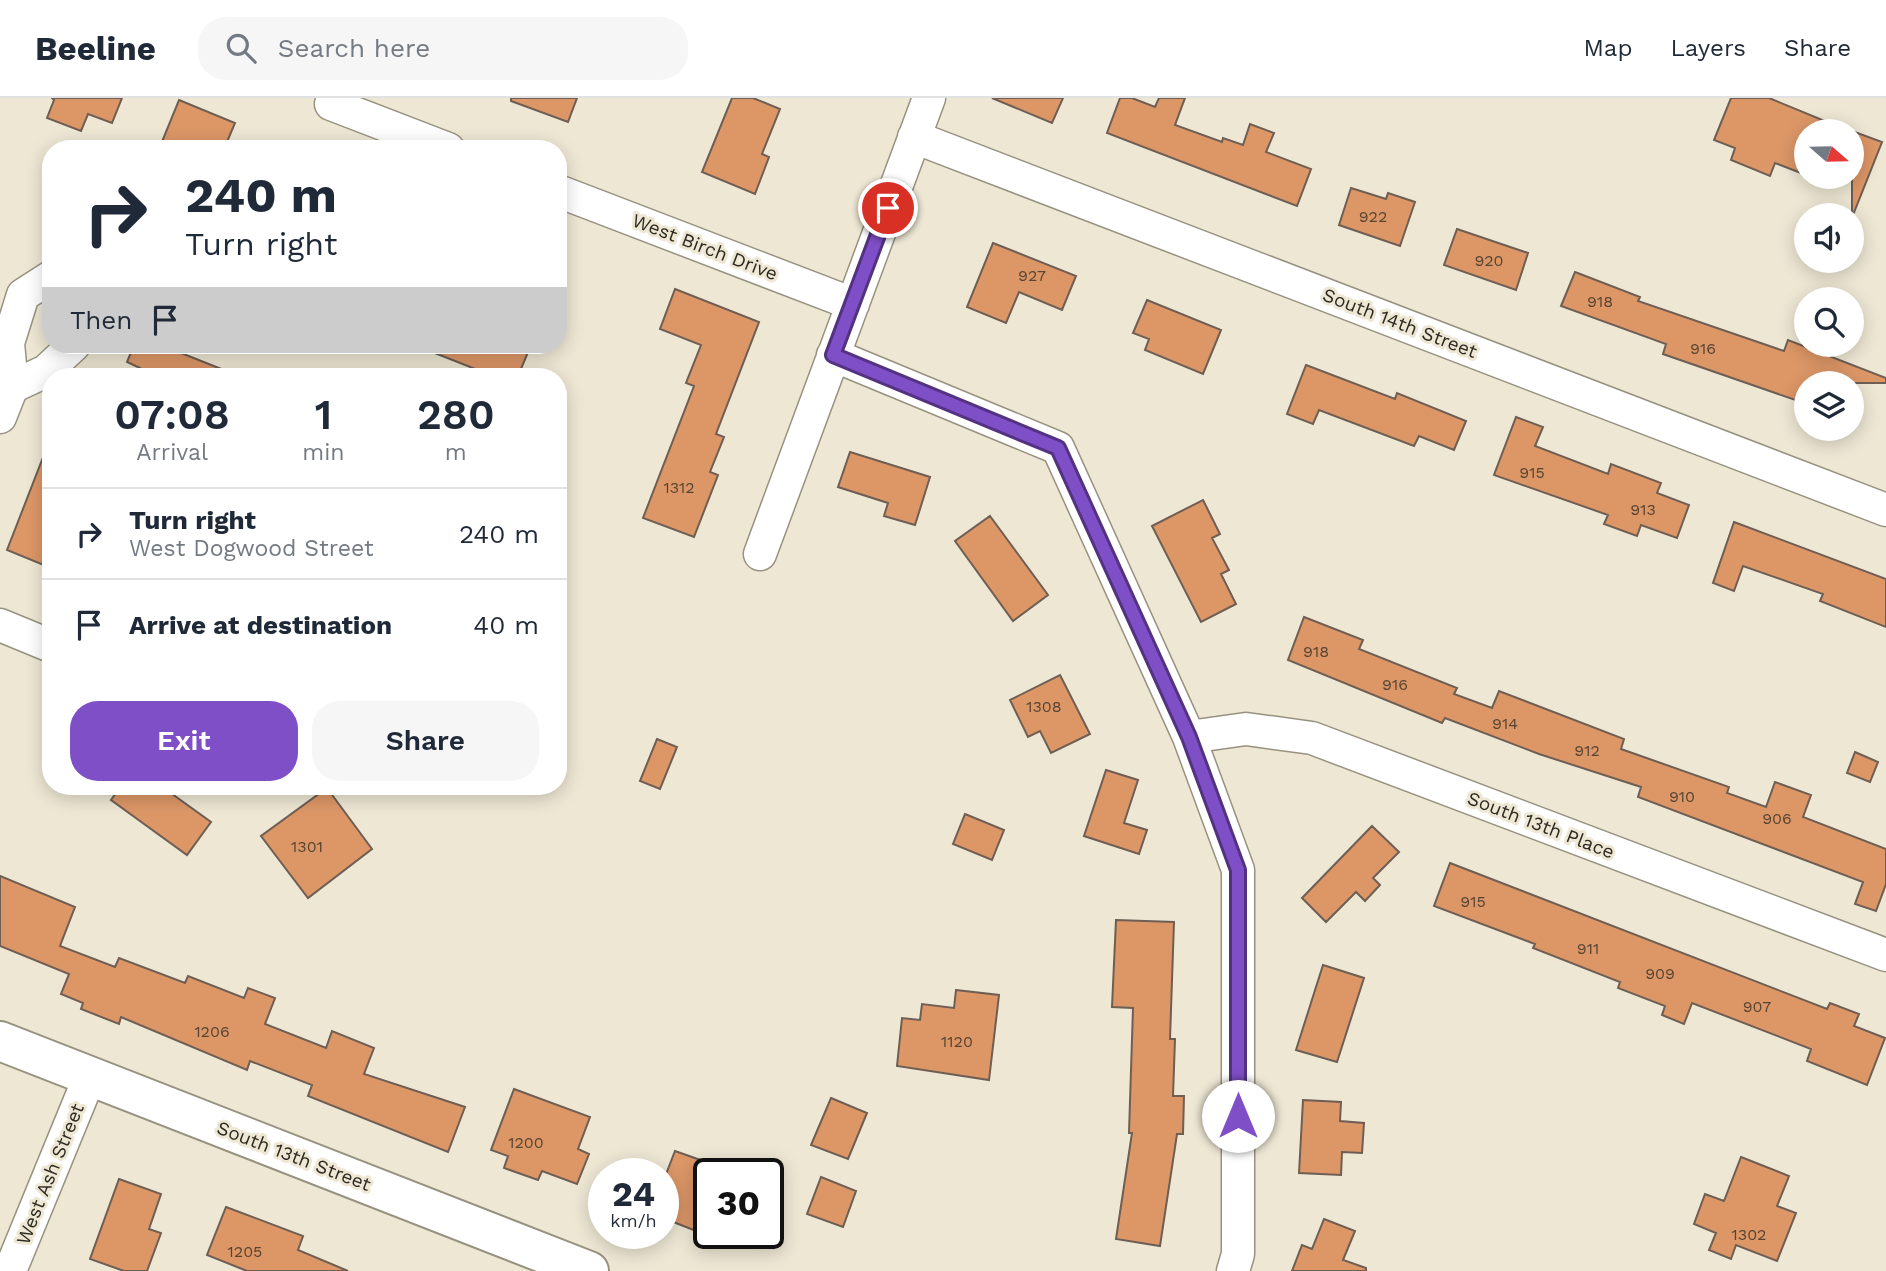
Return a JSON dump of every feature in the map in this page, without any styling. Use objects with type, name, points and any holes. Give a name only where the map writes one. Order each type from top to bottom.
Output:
[{"type":"street","points":[[760,554],[929,98]]},
{"type":"street","points":[[331,104],[425,140]]},
{"type":"street","name":"South 14th Street","points":[[914,137],[1886,510]]},
{"type":"street","name":"West Birch Drive","points":[[567,194],[853,304]]},
{"type":"street","points":[[0,417],[12,387],[8,343],[23,295],[42,283]]},
{"type":"street","points":[[49,368],[64,354]]},
{"type":"street","points":[[833,355],[1058,448],[1189,737],[1238,870],[1238,1254],[1233,1271]]},
{"type":"street","points":[[12,387],[42,373]]},
{"type":"street","points":[[0,625],[42,642]]},
{"type":"street","name":"South 13th Place","points":[[1189,737],[1246,729],[1312,738],[1886,955]]},
{"type":"street","name":"South 13th Street","points":[[0,1041],[589,1271]]},
{"type":"street","name":"West Ash Street","points":[[10,1271],[90,1076]]},
{"type":"building","points":[[52,98],[122,98],[112,123],[88,114],[81,131],[47,118],[54,100]]},
{"type":"building","points":[[511,98],[577,98],[568,122],[511,101]]},
{"type":"building","points":[[732,98],[753,98],[780,109],[762,154],[769,157],[755,194],[702,172]]},
{"type":"building","points":[[992,98],[1063,98],[1052,123]]},
{"type":"building","points":[[1120,98],[1132,98],[1155,107],[1159,98],[1185,98],[1175,125],[1222,142],[1223,138],[1243,145],[1250,124],[1274,133],[1266,152],[1311,169],[1297,206],[1107,133]]},
{"type":"building","points":[[1731,98],[1769,98],[1820,119],[1794,119],[1794,170],[1775,163],[1770,176],[1731,160],[1735,148],[1714,140]]},
{"type":"building","points":[[179,100],[235,123],[228,140],[163,140]]},
{"type":"building","points":[[1864,135],[1882,142],[1864,187]]},
{"type":"building","points":[[1351,188],[1386,199],[1388,193],[1415,202],[1400,246],[1339,225]]},
{"type":"building","points":[[1852,189],[1863,189],[1858,203],[1852,203]]},
{"type":"building","points":[[1457,229],[1528,253],[1516,290],[1444,265]]},
{"type":"building","points":[[993,243],[1076,276],[1062,310],[1019,292],[1006,323],[967,307]]},
{"type":"building","points":[[1575,272],[1640,297],[1638,301],[1784,351],[1788,340],[1794,342],[1794,357],[1832,357],[1886,378],[1886,383],[1864,383],[1864,371],[1794,371],[1794,400],[1663,354],[1666,344],[1561,306]]},
{"type":"building","points":[[675,289],[759,322],[716,434],[724,437],[710,472],[718,475],[694,537],[643,518],[694,386],[686,383],[701,345],[660,329]]},
{"type":"building","points":[[1147,300],[1221,330],[1203,374],[1145,350],[1149,339],[1133,333]]},
{"type":"building","points":[[130,354],[184,354],[219,368],[140,368],[127,362]]},
{"type":"building","points":[[437,354],[527,354],[521,368],[473,368]]},
{"type":"building","points":[[1306,365],[1395,399],[1397,393],[1466,421],[1454,450],[1419,436],[1414,446],[1319,410],[1313,424],[1287,414]]},
{"type":"building","points":[[1516,417],[1543,427],[1535,446],[1608,474],[1611,464],[1661,483],[1657,493],[1689,505],[1677,538],[1641,525],[1637,536],[1604,524],[1608,515],[1494,475]]},
{"type":"building","points":[[850,452],[930,477],[915,525],[884,516],[888,503],[838,487]]},
{"type":"building","points":[[42,460],[42,564],[7,550]]},
{"type":"building","points":[[1203,500],[1220,534],[1212,538],[1229,570],[1221,574],[1236,604],[1201,622],[1152,526]]},
{"type":"building","points":[[990,516],[1048,595],[1013,621],[955,541]]},
{"type":"building","points":[[1734,522],[1886,579],[1886,627],[1820,601],[1823,594],[1743,566],[1734,591],[1713,583]]},
{"type":"building","points":[[1304,617],[1363,640],[1359,649],[1457,688],[1454,694],[1492,708],[1499,691],[1624,739],[1621,749],[1729,787],[1727,793],[1766,807],[1775,782],[1811,795],[1803,817],[1886,849],[1886,884],[1876,911],[1855,904],[1863,882],[1638,797],[1641,787],[1539,754],[1445,718],[1442,723],[1288,660]]},
{"type":"building","points":[[1060,675],[1090,734],[1051,753],[1040,731],[1028,737],[1010,700]]},
{"type":"building","points":[[657,739],[677,747],[660,789],[640,781]]},
{"type":"building","points":[[1855,752],[1878,762],[1870,782],[1847,773]]},
{"type":"building","points":[[1106,770],[1138,780],[1124,823],[1147,830],[1139,854],[1084,836]]},
{"type":"building","points":[[115,795],[174,795],[211,822],[187,855],[111,800]]},
{"type":"building","points":[[317,795],[332,795],[372,849],[308,898],[261,836]]},
{"type":"building","points":[[965,814],[1004,830],[992,860],[953,844]]},
{"type":"building","points":[[1372,826],[1399,852],[1373,878],[1380,885],[1365,901],[1356,892],[1326,922],[1302,898]]},
{"type":"building","points":[[1450,863],[1827,1009],[1830,1003],[1859,1014],[1854,1026],[1885,1038],[1867,1085],[1807,1061],[1811,1049],[1692,1003],[1684,1024],[1662,1015],[1665,1006],[1618,988],[1620,982],[1533,948],[1535,944],[1434,906]]},
{"type":"building","points":[[0,876],[75,907],[60,946],[115,967],[119,958],[185,983],[188,976],[244,998],[248,988],[275,998],[265,1024],[326,1048],[332,1031],[374,1048],[364,1074],[465,1107],[448,1152],[308,1096],[312,1085],[250,1061],[247,1070],[121,1017],[119,1024],[81,1009],[83,1003],[61,994],[69,974],[0,946]]},
{"type":"building","points":[[1116,920],[1174,922],[1170,1039],[1175,1039],[1173,1096],[1184,1096],[1183,1134],[1177,1134],[1160,1246],[1116,1239],[1132,1133],[1129,1133],[1133,1008],[1112,1007]]},
{"type":"building","points":[[1323,965],[1364,978],[1337,1062],[1296,1050]]},
{"type":"building","points":[[956,990],[999,995],[989,1080],[897,1066],[902,1018],[920,1020],[922,1004],[954,1008]]},
{"type":"building","points":[[514,1089],[590,1117],[578,1149],[589,1154],[577,1184],[542,1171],[538,1180],[504,1168],[508,1156],[491,1150]]},
{"type":"building","points":[[831,1098],[867,1113],[848,1159],[811,1145]]},
{"type":"building","points":[[1303,1100],[1341,1102],[1340,1121],[1364,1123],[1362,1153],[1342,1152],[1341,1175],[1299,1173]]},
{"type":"building","points":[[675,1151],[695,1158],[693,1230],[679,1224],[679,1158],[672,1158]]},
{"type":"building","points":[[1741,1157],[1789,1176],[1777,1206],[1796,1213],[1777,1261],[1736,1245],[1731,1259],[1709,1250],[1716,1233],[1694,1224],[1705,1194],[1724,1201]]},
{"type":"building","points":[[821,1177],[856,1191],[843,1227],[807,1214]]},
{"type":"building","points":[[119,1179],[161,1194],[149,1229],[161,1233],[147,1271],[124,1271],[90,1259]]},
{"type":"building","points":[[226,1207],[303,1236],[298,1250],[348,1271],[247,1271],[207,1255]]},
{"type":"building","points":[[1324,1219],[1355,1231],[1343,1260],[1366,1268],[1366,1271],[1292,1271],[1302,1245],[1312,1249]]},
{"type":"route","points":[[888,208],[833,355],[1058,448],[1189,737],[1238,870],[1238,1116]]}]
